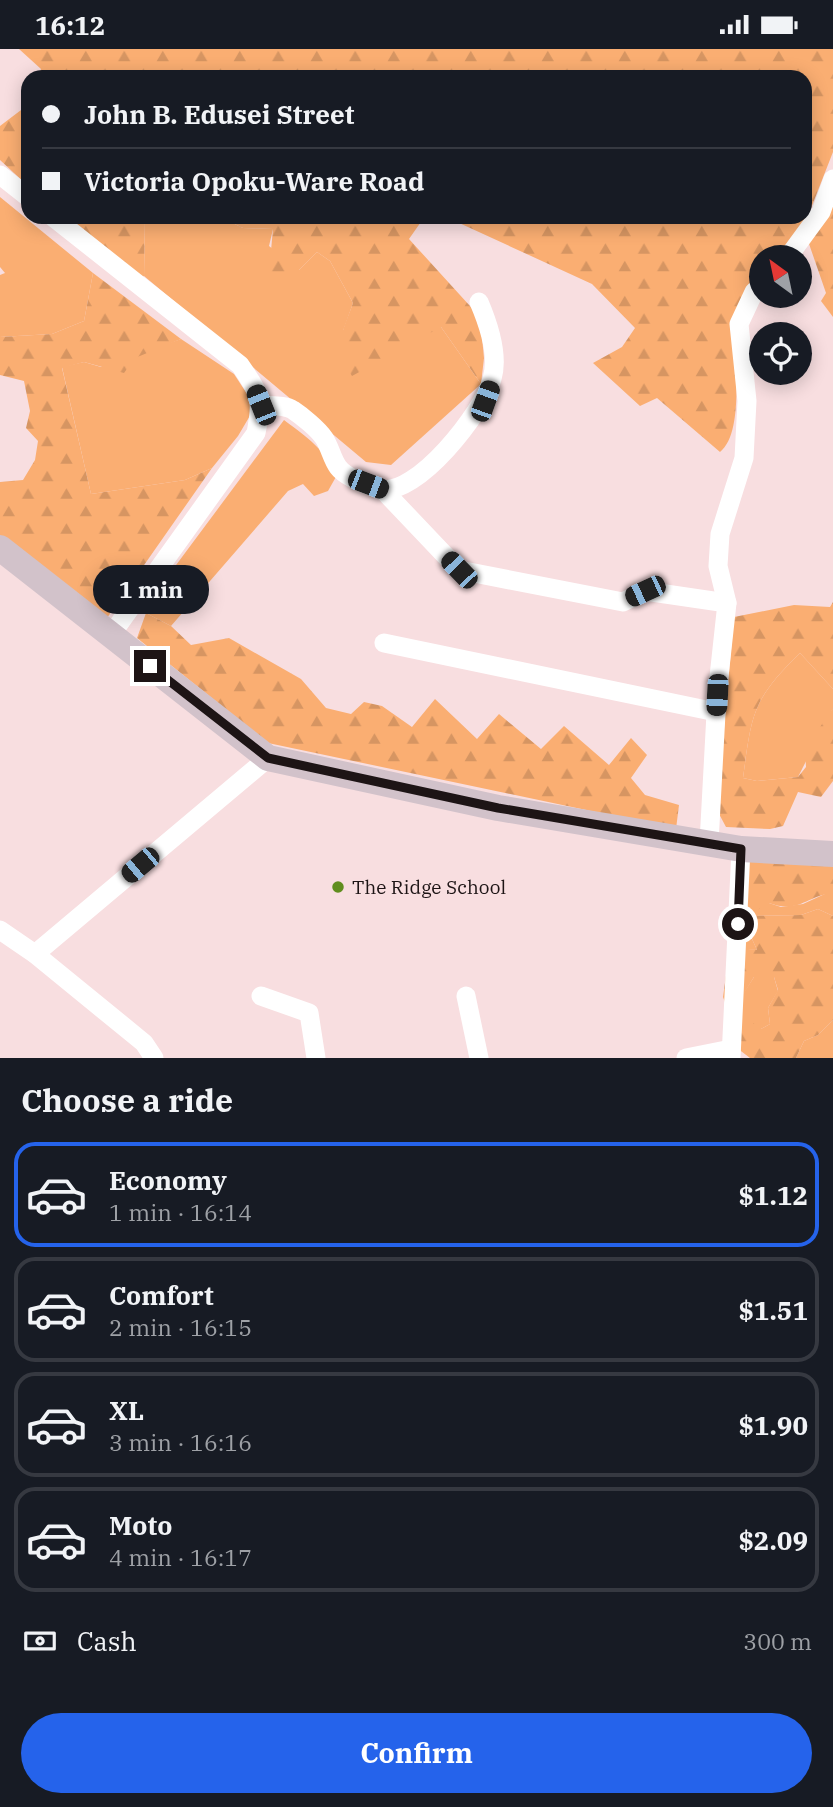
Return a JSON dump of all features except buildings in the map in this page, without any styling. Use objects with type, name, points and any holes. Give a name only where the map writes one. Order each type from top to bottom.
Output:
[{"type":"main road","points":[[0,548],[268,758],[498,808],[741,849],[833,854]]},
{"type":"street","points":[[0,176],[21,192]]},
{"type":"street","points":[[797,245],[821,212],[833,179]]},
{"type":"street","points":[[62,224],[240,365],[254,385],[261,405],[256,433],[111,635]]},
{"type":"street","points":[[383,490],[407,485],[439,458],[485,401],[494,377],[487,320],[479,302]]},
{"type":"street","points":[[709,842],[716,712],[727,603],[718,566],[720,534],[744,457],[747,401],[739,324],[749,303]]},
{"type":"street","points":[[261,405],[291,408],[324,436],[338,468],[352,478],[383,490],[459,570],[623,602],[645,591],[727,603]]},
{"type":"street","points":[[384,643],[716,712]]},
{"type":"street","points":[[35,954],[268,758]]},
{"type":"street","points":[[686,1058],[731,1053],[741,849]]},
{"type":"street","points":[[0,930],[35,954],[144,1042],[154,1058]]},
{"type":"street","points":[[261,996],[309,1013],[316,1058]]},
{"type":"street","points":[[466,996],[479,1058]]},
{"type":"green space","points":[[19,49],[833,49],[833,152],[812,206],[812,70],[41,70]]},
{"type":"green space","points":[[21,110],[21,180],[0,160],[0,126]]},
{"type":"green space","points":[[0,197],[21,214],[21,224],[33,224],[93,273],[84,321],[52,334],[0,337],[0,275],[5,273],[0,267]]},
{"type":"green space","points":[[833,198],[833,317],[821,301],[826,293],[812,253],[812,245],[808,241]]},
{"type":"green space","points":[[75,224],[145,224],[144,276],[140,279]]},
{"type":"green space","points":[[145,224],[235,224],[243,228],[273,229],[269,246],[299,270],[317,252],[330,261],[353,303],[343,331],[441,327],[481,384],[391,465],[366,462],[144,276]]},
{"type":"green space","points":[[235,224],[420,224],[409,239],[480,317],[484,358],[481,384],[441,327],[352,376],[342,356],[341,340],[353,303],[330,261],[317,252],[299,270],[282,281],[269,272],[273,229],[243,228]]},
{"type":"green space","points":[[461,224],[805,224],[787,245],[749,245],[749,292],[739,306],[735,320],[736,409],[728,442],[720,452],[657,398],[640,406],[593,363],[622,347],[635,328],[592,284]]},
{"type":"green space","points":[[93,273],[181,339],[135,358],[124,373],[84,362],[62,368],[91,494],[185,480],[212,468],[107,618],[0,537],[0,482],[23,480],[35,460],[38,441],[26,428],[30,411],[24,381],[0,375],[0,337],[52,334],[84,321]]},
{"type":"green space","points":[[181,339],[234,374],[249,397],[251,414],[238,436],[212,468],[185,480],[91,494],[62,367],[84,362],[101,367]]},
{"type":"green space","points":[[284,420],[315,444],[332,466],[337,475],[328,491],[314,496],[303,484],[288,491],[171,626],[146,613],[153,596]]},
{"type":"green space","points":[[833,602],[833,689],[800,653],[772,683],[757,709],[752,722],[743,778],[757,781],[798,777],[806,767],[805,749],[833,708],[833,781],[821,797],[798,792],[783,826],[770,829],[726,827],[718,812],[718,796],[734,617],[794,605],[830,607]]},
{"type":"green space","points":[[146,613],[171,626],[191,645],[229,638],[301,679],[326,708],[351,714],[364,702],[382,706],[412,727],[435,699],[477,739],[499,714],[541,749],[564,726],[609,765],[631,738],[647,755],[631,778],[645,795],[679,805],[676,829],[268,743],[137,638]]},
{"type":"green space","points":[[800,653],[833,689],[833,708],[798,777],[757,781],[743,778],[752,722],[757,709],[772,683]]},
{"type":"green space","points":[[748,856],[833,863],[833,894],[818,896],[797,905],[780,906],[769,903],[757,910],[742,904]]},
{"type":"green space","points":[[827,893],[833,894],[833,916],[818,909],[801,915],[749,916],[748,930],[757,950],[740,949],[742,904],[769,903],[781,907],[803,904]]},
{"type":"green space","points":[[818,909],[833,916],[833,1020],[818,1035],[804,1041],[796,1058],[750,1058],[737,1048],[736,1033],[748,1019],[761,1029],[770,1024],[768,1008],[778,990],[774,977],[754,977],[743,995],[743,1014],[729,1013],[723,997],[730,947],[757,950],[748,930],[748,916],[801,915]]},
{"type":"green space","points":[[754,977],[774,977],[778,991],[768,1008],[770,1024],[761,1029],[736,1033],[743,994]]},
{"type":"green space","points":[[833,1020],[833,1058],[796,1058],[804,1041],[818,1035]]},
{"type":"place","name":"The Ridge School","points":[[338,887]]},
{"type":"route","points":[[150,666],[268,758],[498,808],[741,849],[738,924]]}]
